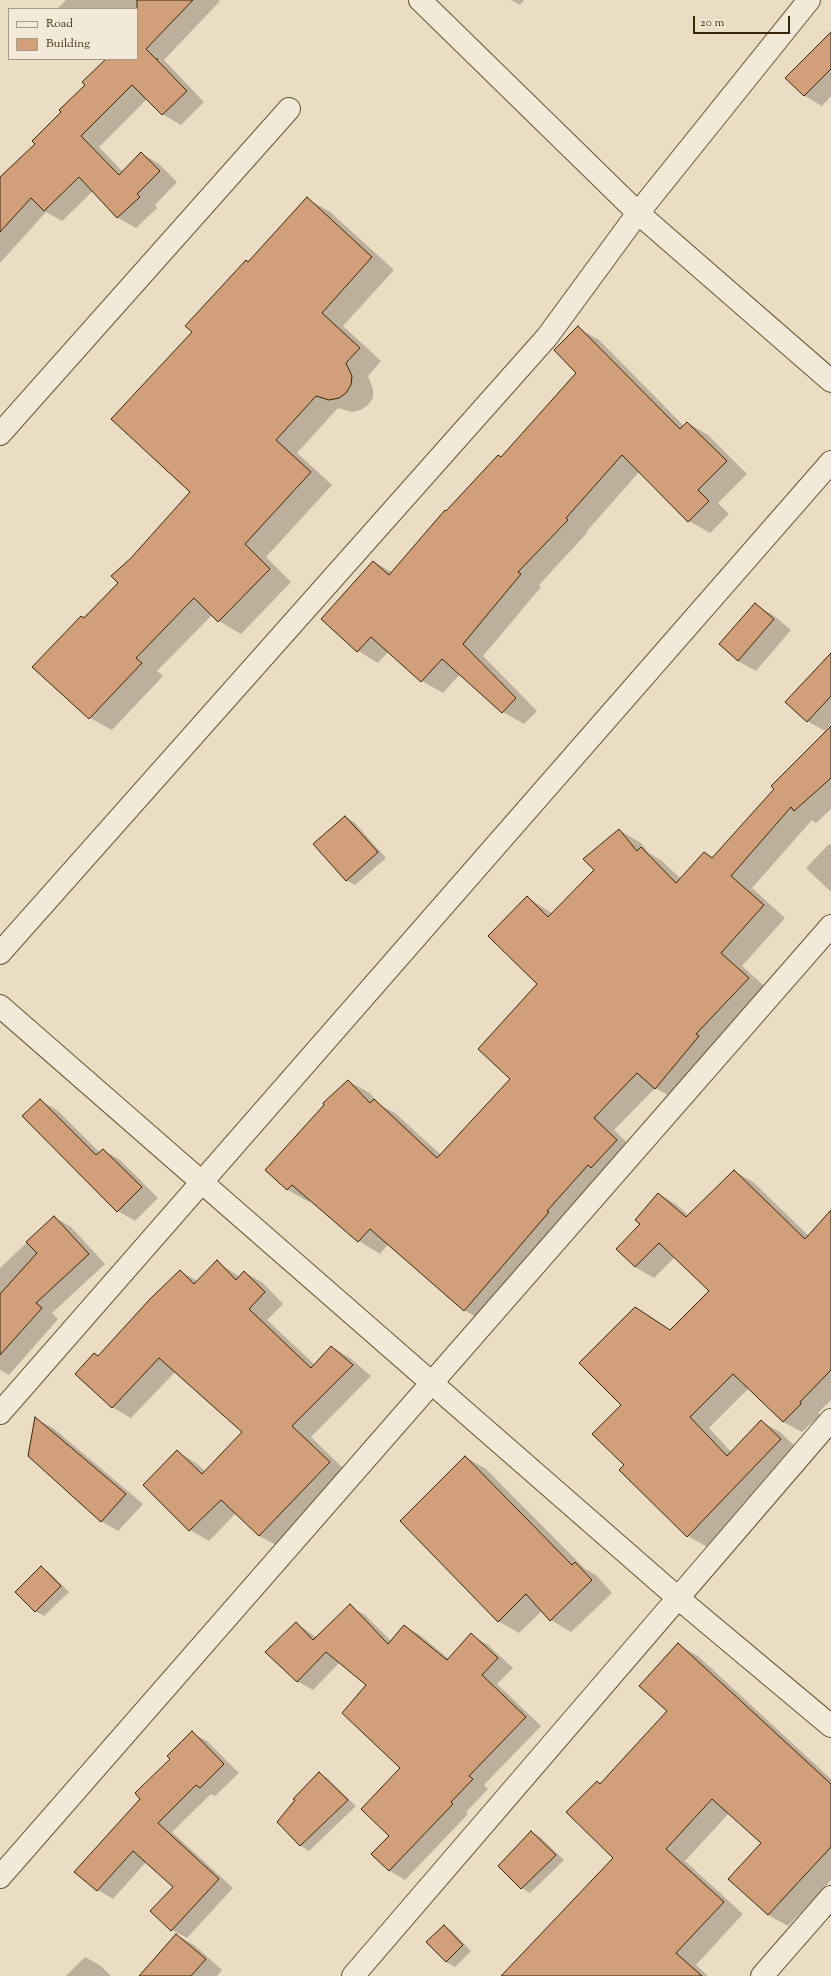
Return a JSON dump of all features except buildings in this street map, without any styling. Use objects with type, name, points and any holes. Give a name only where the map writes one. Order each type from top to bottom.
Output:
[{"type":"street","points":[[420,0],[638,213],[831,381]]},
{"type":"street","points":[[0,953],[547,337],[638,213],[810,0]]},
{"type":"street","points":[[0,434],[289,108]]},
{"type":"street","points":[[0,1413],[831,462]]},
{"type":"street","points":[[0,1877],[831,926]]},
{"type":"street","points":[[0,1006],[678,1598],[831,1726]]},
{"type":"street","points":[[353,1976],[831,1420]]},
{"type":"street","points":[[762,1976],[831,1897]]}]
